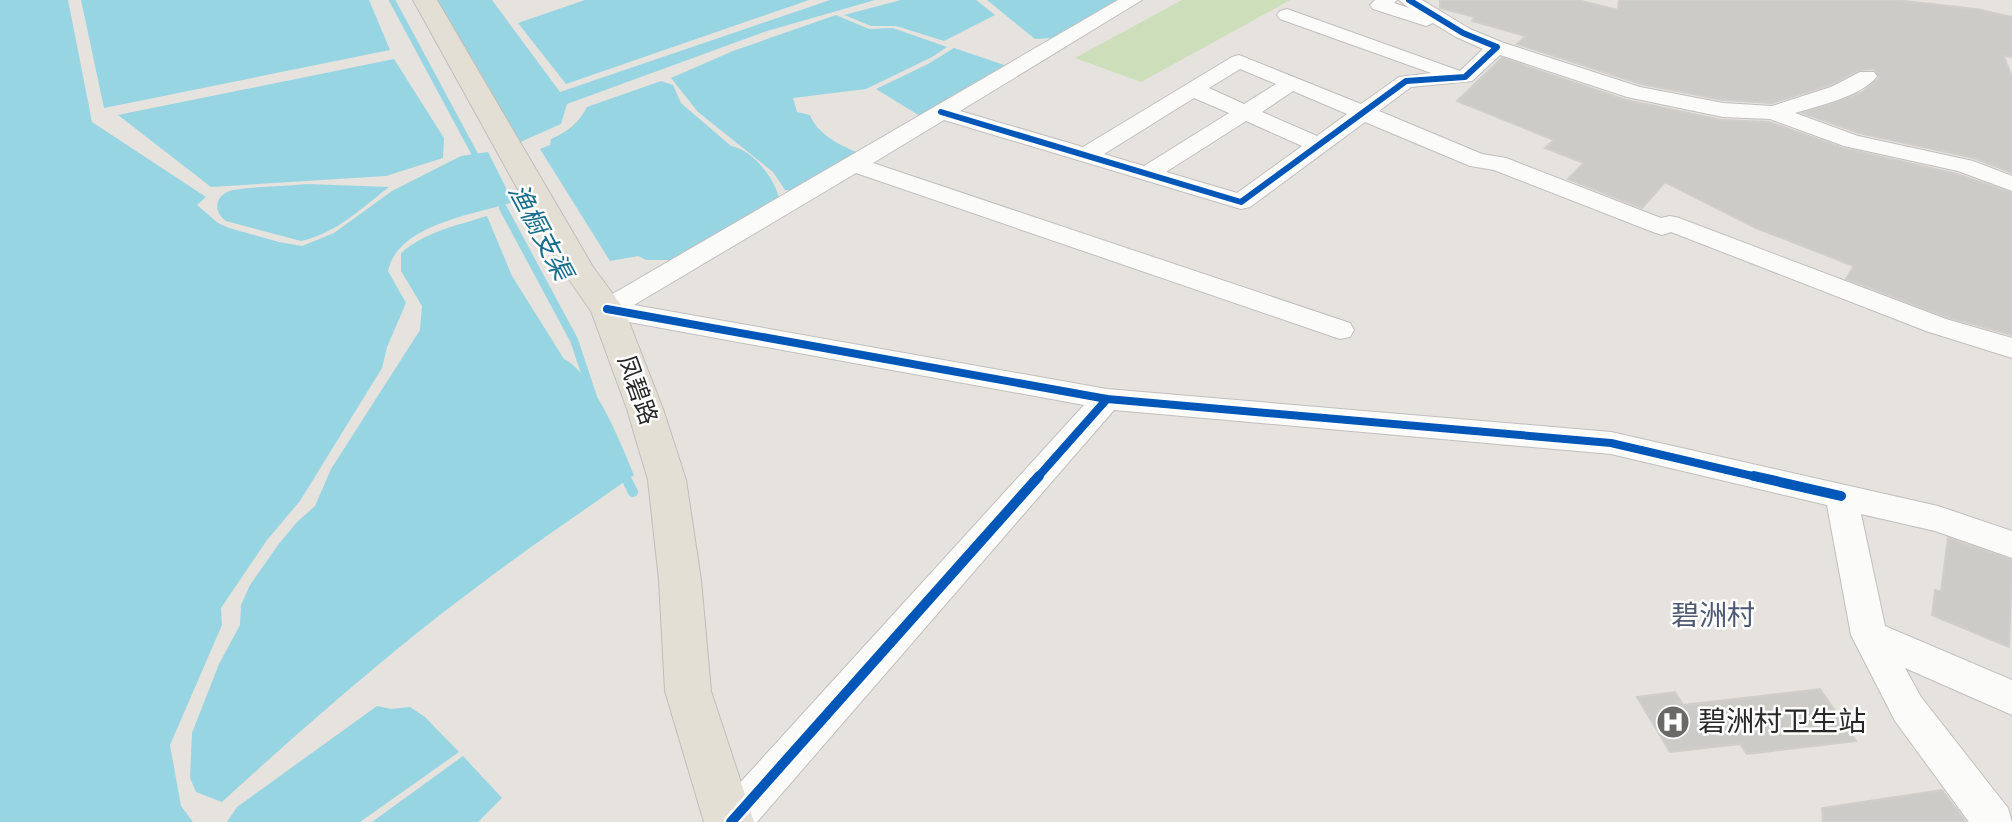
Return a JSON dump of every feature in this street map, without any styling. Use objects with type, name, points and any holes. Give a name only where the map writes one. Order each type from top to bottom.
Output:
[{"type":"main road","name":"凤碧路","points":[[425,0],[579,271],[607,309],[645,409],[667,480],[680,580],[688,691],[730,822]]},
{"type":"street","points":[[607,309],[1132,0]]},
{"type":"street","points":[[1387,0],[1380,5],[1635,92],[1723,110],[1773,113],[1853,141],[1965,166],[2012,184]]},
{"type":"street","points":[[1409,0],[1463,33]]},
{"type":"street","points":[[1287,15],[1465,77]]},
{"type":"street","points":[[941,113],[1241,202],[1406,81],[1465,77],[1497,47]]},
{"type":"street","points":[[1086,155],[1239,61],[1479,161],[1498,163],[1662,228],[1670,223],[1936,325],[2012,348]]},
{"type":"street","points":[[1773,113],[1839,92],[1867,76]]},
{"type":"street","points":[[1147,174],[1292,83]]},
{"type":"street","points":[[1193,89],[1318,145]]},
{"type":"street","points":[[854,164],[1340,330]]},
{"type":"street","points":[[607,309],[1107,399],[1611,443],[1938,519],[2012,545]]},
{"type":"street","points":[[730,822],[1107,399]]},
{"type":"street","points":[[1841,496],[1869,635],[1908,709],[1994,822]]},
{"type":"street","points":[[1869,635],[2012,698]]},
{"type":"green space","points":[[1182,0],[1290,0],[1141,82],[1075,58]]},
{"type":"water","points":[[0,0],[68,0],[92,122],[206,197],[197,205],[218,223],[229,228],[302,246],[334,233],[392,191],[461,156],[488,152],[513,202],[459,217],[421,232],[406,242],[395,255],[388,271],[406,303],[387,347],[382,368],[300,501],[267,540],[221,608],[222,625],[170,745],[181,806],[193,822],[0,822]]},
{"type":"water","points":[[81,0],[369,0],[390,50],[104,108]]},
{"type":"water","points":[[435,0],[492,0],[560,92],[830,0],[875,0],[767,31],[567,104],[561,124],[518,143]]},
{"type":"water","points":[[585,0],[809,0],[566,84],[518,23]]},
{"type":"water","points":[[901,0],[976,0],[995,15],[944,41],[896,26],[871,26],[844,15]]},
{"type":"water","points":[[987,0],[1117,0],[1054,38],[1035,39]]},
{"type":"water","points":[[836,15],[869,29],[893,28],[947,47],[866,89],[793,98],[797,112],[810,115],[824,134],[859,153],[792,191],[785,190],[773,172],[698,112],[671,78],[733,51]]},
{"type":"water","points":[[954,48],[1007,66],[920,116],[876,89],[928,64]]},
{"type":"water","points":[[394,59],[444,138],[443,158],[386,176],[211,187],[118,115]]},
{"type":"water","points":[[661,81],[673,85],[681,103],[731,146],[755,159],[773,182],[779,198],[671,260],[646,260],[638,256],[610,261],[540,149],[550,145],[551,139],[572,126],[587,107]]},
{"type":"water","points":[[306,184],[389,187],[337,226],[301,241],[226,221],[217,208],[222,195],[233,190]]},
{"type":"water","points":[[487,216],[512,276],[564,359],[575,366],[595,394],[634,475],[517,557],[412,637],[315,718],[222,802],[196,792],[190,778],[192,733],[219,664],[240,625],[241,605],[250,585],[278,545],[315,506],[331,469],[420,330],[422,306],[401,271],[401,253],[431,234]]},
{"type":"water","points":[[377,706],[391,709],[410,707],[425,717],[459,752],[360,822],[227,822],[237,807]]},
{"type":"water","points":[[463,756],[502,798],[478,822],[372,822]]},
{"type":"building","points":[[1440,0],[1577,0],[1618,10],[1619,0],[1895,0],[1976,9],[2012,17],[2012,57],[2004,56],[2012,78],[2012,173],[1974,158],[1859,133],[1803,113],[1863,92],[1879,78],[1874,69],[1859,70],[1830,85],[1772,103],[1723,100],[1641,84],[1517,44],[1526,36],[1472,21],[1475,17],[1440,8]]},
{"type":"building","points":[[1502,58],[1626,100],[1722,120],[1769,122],[1843,148],[1957,174],[2012,193],[2012,335],[1947,317],[1846,279],[1854,266],[1756,228],[1665,182],[1642,208],[1568,179],[1584,163],[1545,148],[1554,140],[1457,101]]},
{"type":"building","points":[[1948,538],[2012,560],[2009,647],[1932,615],[1935,590],[1941,592]]},
{"type":"building","points":[[1820,689],[1856,741],[1747,754],[1740,744],[1670,752],[1637,697],[1675,692],[1683,705]]},
{"type":"building","points":[[1942,790],[1966,822],[1823,822],[1822,808]]},
{"type":"waterway","name":"渔橱支渠","points":[[392,0],[479,162]]},
{"type":"waterway","name":"渔橱支渠","points":[[497,196],[504,209]]},
{"type":"waterway","name":"渔橱支渠","points":[[503,208],[574,340],[593,397]]},
{"type":"waterway","name":"渔橱支渠","points":[[623,472],[633,492]]},
{"type":"cycle path","points":[[941,112],[1241,202],[1406,81],[1465,77],[1497,47],[1463,33],[1409,0]]},
{"type":"cycle path","points":[[607,309],[1107,399],[1611,443],[1841,496]]},
{"type":"cycle path","points":[[731,822],[1107,399]]},
{"type":"place","name":"碧洲村卫生站","points":[[1673,722]]},
{"type":"district","name":"碧洲村","points":[[1713,616]]}]
